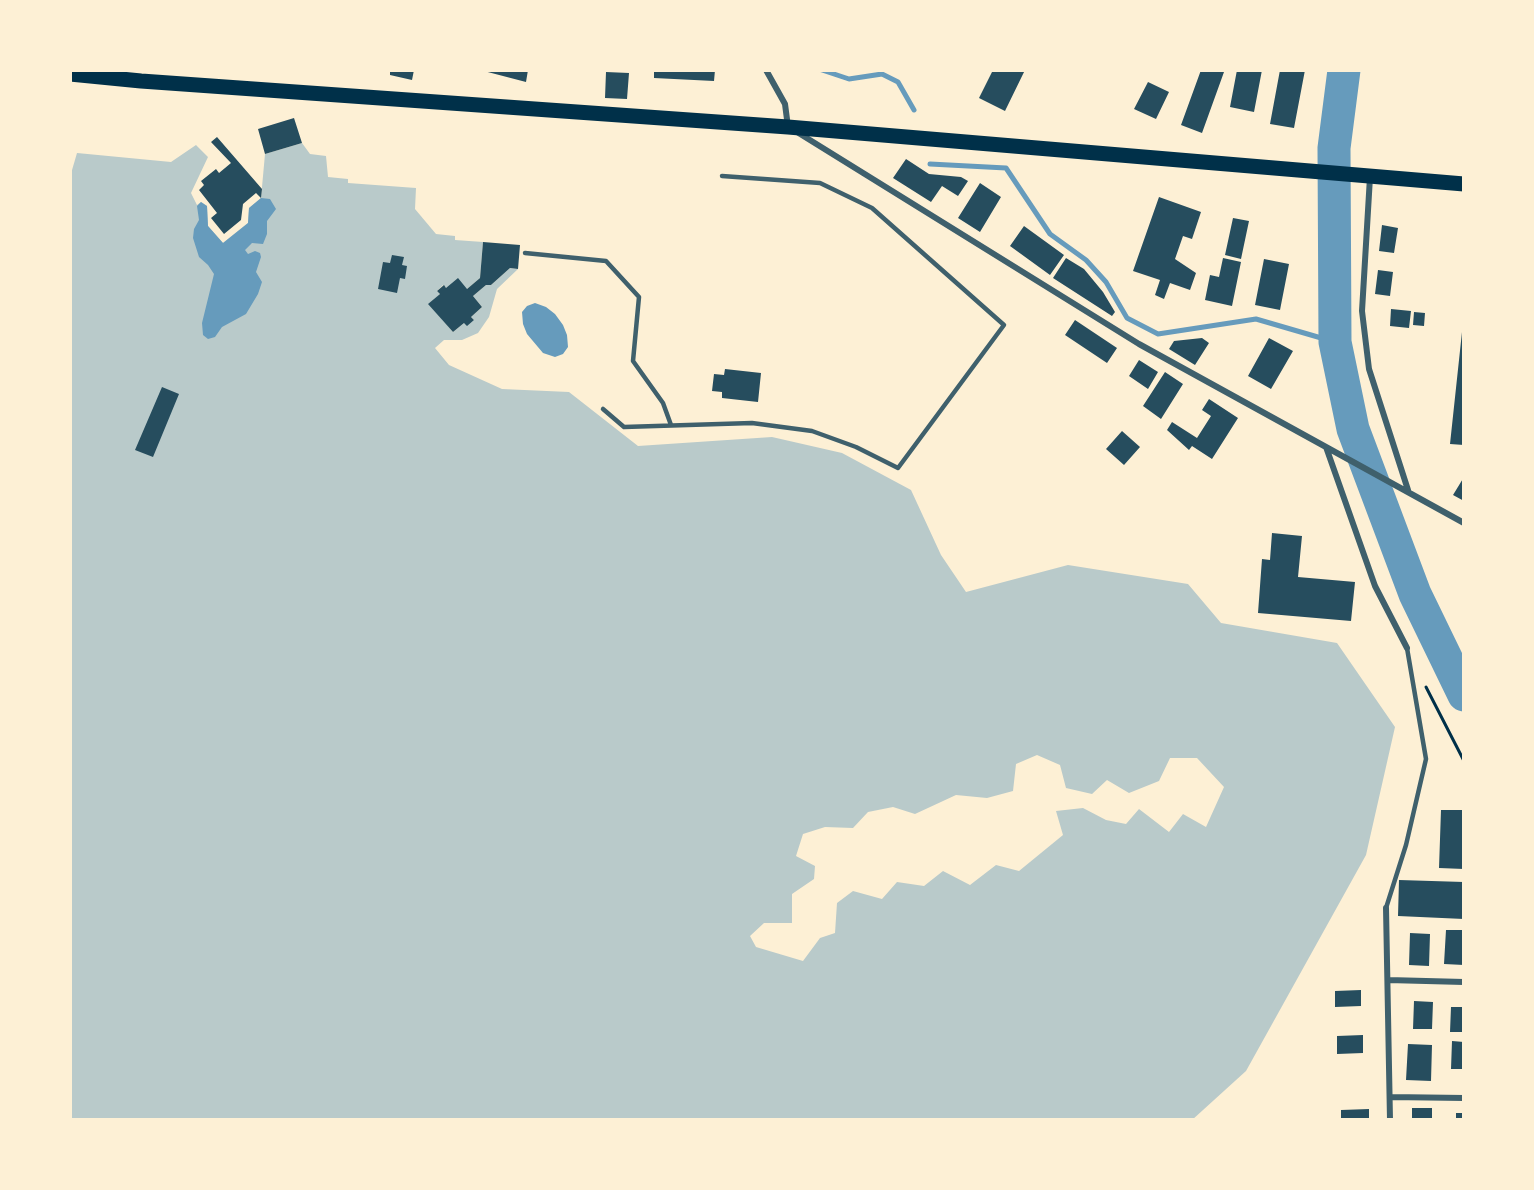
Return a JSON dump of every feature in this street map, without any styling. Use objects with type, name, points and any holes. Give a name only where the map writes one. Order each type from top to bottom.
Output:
[{"type":"highway","points":[[70,74],[152,82],[788,127],[1464,184]]},
{"type":"street","points":[[766,70],[785,104],[788,127],[1139,344],[1464,523]]},
{"type":"street","points":[[1370,177],[1362,311],[1369,369],[1408,491]]},
{"type":"street","points":[[1326,447],[1375,586],[1407,648]]},
{"type":"street","points":[[1386,908],[1390,1119]]},
{"type":"street","points":[[1388,980],[1464,982]]},
{"type":"street","points":[[1390,1097],[1464,1098]]},
{"type":"lane","points":[[603,409],[624,427],[752,423],[813,431],[856,447],[898,468],[1004,325],[872,208],[820,183],[722,176]]},
{"type":"lane","points":[[525,253],[606,261],[639,297],[633,361],[663,403],[672,425]]},
{"type":"lane","points":[[1386,908],[1406,845],[1426,759],[1407,648]]},
{"type":"path","points":[[1422,679],[1464,761]]},
{"type":"shaded area","points":[[302,143],[310,154],[326,156],[328,177],[348,179],[348,183],[416,188],[415,209],[436,234],[455,236],[455,240],[483,242],[480,278],[467,289],[446,288],[443,285],[437,291],[440,294],[429,304],[453,332],[464,323],[474,320],[471,317],[482,307],[473,296],[486,285],[491,285],[510,268],[518,269],[497,289],[489,317],[478,333],[462,340],[444,340],[435,348],[449,365],[502,389],[569,392],[638,446],[772,437],[842,453],[911,490],[941,555],[966,592],[1068,565],[1188,584],[1221,623],[1337,643],[1395,727],[1366,855],[1246,1071],[1192,1120],[71,1119],[70,177],[77,153],[171,162],[196,145],[208,157],[191,193],[197,205],[201,202],[207,206],[208,226],[223,243],[248,223],[249,208],[261,198],[265,154]],"holes":[[[1037,755],[1060,765],[1066,788],[1092,794],[1107,780],[1129,793],[1159,781],[1170,758],[1197,758],[1224,787],[1206,827],[1183,814],[1169,832],[1139,809],[1126,824],[1106,820],[1083,808],[1056,811],[1063,835],[1019,871],[996,865],[970,885],[943,871],[924,886],[897,882],[882,899],[853,891],[837,903],[835,933],[820,938],[803,961],[756,947],[750,936],[764,923],[792,923],[792,894],[814,879],[815,866],[796,856],[803,834],[825,827],[853,828],[868,812],[893,807],[915,814],[956,795],[987,798],[1013,791],[1016,764]]]},
{"type":"water","points":[[261,198],[270,199],[276,209],[267,221],[267,234],[263,244],[252,243],[245,250],[248,254],[255,251],[260,253],[261,257],[256,272],[262,282],[258,294],[246,314],[222,327],[215,337],[208,339],[203,335],[202,323],[214,274],[199,257],[193,238],[194,229],[199,220],[197,206],[201,202],[207,206],[208,226],[223,243],[248,223],[249,208]]},
{"type":"water","points":[[535,303],[555,314],[563,325],[568,347],[563,354],[555,357],[543,353],[527,334],[522,312],[527,306]]},
{"type":"building","points":[[390,70],[414,70],[412,80],[390,75]]},
{"type":"building","points":[[480,70],[528,70],[526,82]]},
{"type":"building","points":[[654,70],[715,70],[714,81],[654,78]]},
{"type":"building","points":[[993,70],[1025,70],[1005,111],[979,98]]},
{"type":"building","points":[[1201,70],[1224,72],[1202,133],[1181,125]]},
{"type":"building","points":[[1237,70],[1262,70],[1254,112],[1230,107]]},
{"type":"building","points":[[1280,70],[1305,70],[1294,128],[1270,124]]},
{"type":"building","points":[[606,72],[629,73],[627,99],[605,98]]},
{"type":"building","points":[[1148,82],[1169,92],[1156,119],[1134,109]]},
{"type":"building","points":[[294,118],[302,143],[265,154],[258,129]]},
{"type":"building","points":[[217,137],[262,189],[261,198],[256,193],[243,204],[241,220],[224,234],[211,218],[217,213],[199,190],[204,185],[201,181],[216,169],[219,173],[231,163],[211,142]]},
{"type":"building","points":[[906,159],[929,174],[961,177],[968,181],[958,196],[942,186],[931,202],[893,178]]},
{"type":"building","points":[[980,183],[1001,197],[980,232],[958,218]]},
{"type":"building","points":[[1159,197],[1201,212],[1192,239],[1183,236],[1175,259],[1196,273],[1190,290],[1170,283],[1164,299],[1155,295],[1160,280],[1133,271]]},
{"type":"building","points":[[1233,218],[1249,221],[1241,259],[1225,255]]},
{"type":"building","points":[[1382,225],[1398,228],[1394,253],[1379,251]]},
{"type":"building","points":[[1024,226],[1064,255],[1050,275],[1010,246]]},
{"type":"building","points":[[483,242],[520,245],[518,269],[510,268],[491,285],[486,285],[473,296],[482,307],[471,317],[474,320],[467,326],[464,323],[453,332],[428,304],[440,294],[437,291],[444,285],[446,288],[458,278],[467,289],[480,278]]},
{"type":"building","points":[[392,255],[404,257],[402,265],[407,266],[405,279],[400,278],[397,293],[378,289],[383,262],[390,263]]},
{"type":"building","points":[[1066,258],[1084,269],[1103,292],[1115,312],[1112,316],[1053,278]]},
{"type":"building","points":[[1223,258],[1241,262],[1232,306],[1205,300],[1210,275],[1219,277]]},
{"type":"building","points":[[1264,259],[1289,264],[1280,310],[1255,305]]},
{"type":"building","points":[[1378,270],[1393,272],[1390,296],[1375,294]]},
{"type":"building","points":[[1391,309],[1411,311],[1409,328],[1390,326]]},
{"type":"building","points":[[1414,312],[1425,313],[1424,326],[1413,325]]},
{"type":"building","points":[[1075,320],[1117,348],[1107,363],[1065,335]]},
{"type":"building","points":[[1462,332],[1464,332],[1464,445],[1450,444]]},
{"type":"building","points":[[1202,338],[1209,343],[1195,365],[1169,349],[1174,341]]},
{"type":"building","points":[[1269,338],[1293,351],[1271,389],[1248,376]]},
{"type":"building","points":[[1139,360],[1158,372],[1148,389],[1129,376]]},
{"type":"building","points":[[725,369],[761,373],[758,402],[722,398],[722,392],[712,391],[714,374],[724,375]]},
{"type":"building","points":[[1165,372],[1183,384],[1161,419],[1143,406]]},
{"type":"building","points":[[162,387],[179,394],[153,457],[135,450]]},
{"type":"building","points":[[1209,399],[1238,418],[1212,459],[1192,446],[1189,450],[1167,430],[1172,422],[1197,438],[1211,416],[1202,410]]},
{"type":"building","points":[[1122,431],[1140,447],[1124,465],[1106,449]]},
{"type":"building","points":[[1464,477],[1464,501],[1453,495]]},
{"type":"building","points":[[1272,533],[1302,536],[1298,577],[1355,582],[1351,621],[1258,613],[1262,559],[1270,560]]},
{"type":"building","points":[[1441,810],[1464,810],[1464,869],[1439,868]]},
{"type":"building","points":[[1399,880],[1464,882],[1464,919],[1398,916]]},
{"type":"building","points":[[1446,930],[1464,930],[1464,965],[1444,964]]},
{"type":"building","points":[[1410,933],[1430,934],[1429,966],[1409,965]]},
{"type":"building","points":[[1361,990],[1361,1006],[1335,1007],[1335,991]]},
{"type":"building","points":[[1414,1001],[1433,1002],[1432,1029],[1413,1029]]},
{"type":"building","points":[[1451,1007],[1464,1007],[1464,1032],[1450,1032]]},
{"type":"building","points":[[1363,1035],[1363,1053],[1337,1054],[1337,1036]]},
{"type":"building","points":[[1452,1041],[1464,1042],[1464,1069],[1451,1069]]},
{"type":"building","points":[[1408,1044],[1432,1045],[1431,1081],[1406,1080]]},
{"type":"building","points":[[1412,1108],[1432,1108],[1432,1120],[1412,1120]]},
{"type":"building","points":[[1369,1109],[1369,1120],[1341,1120],[1341,1110]]},
{"type":"building","points":[[1456,1113],[1464,1113],[1464,1120],[1456,1120]]},
{"type":"waterway","points":[[822,70],[849,79],[882,74],[898,82],[914,110]]},
{"type":"waterway","points":[[1344,70],[1334,148],[1335,342],[1353,429],[1415,594],[1464,695]]},
{"type":"waterway","points":[[930,164],[1006,168],[1050,234],[1086,260],[1106,282],[1127,318],[1158,334],[1256,319],[1335,342]]}]
